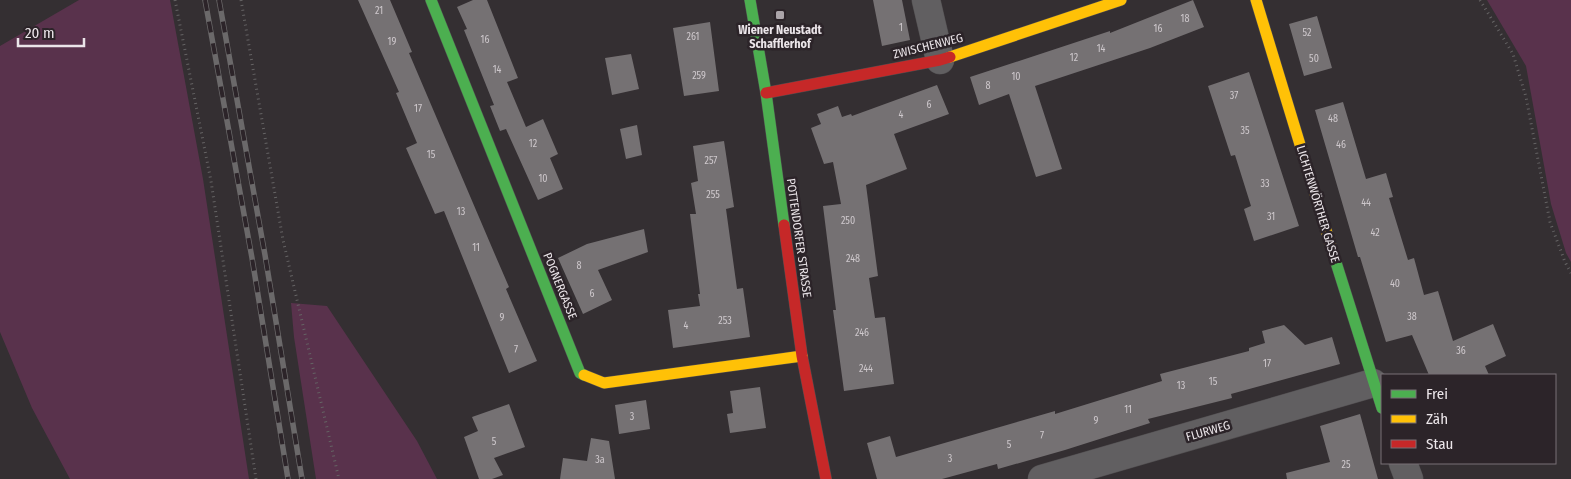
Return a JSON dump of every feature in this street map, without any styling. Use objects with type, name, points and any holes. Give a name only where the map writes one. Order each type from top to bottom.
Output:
[{"type":"street","name":"POGNERGASSE","points":[[431,0],[580,373],[604,383],[802,356]]},
{"type":"street","name":"POTTENDORFER STRASSE","points":[[750,0],[766,93],[802,356],[826,479]]},
{"type":"street","points":[[926,0],[940,60]]},
{"type":"street","name":"ZWISCHENWEG","points":[[766,93],[940,60],[1120,0]]},
{"type":"street","name":"LICHTENWÖRTHER GASSE","points":[[1256,0],[1378,395]]},
{"type":"street","name":"FLURWEG","points":[[1051,478],[1378,395]]},
{"type":"street","points":[[1403,464],[1409,479]]},
{"type":"path","points":[[175,0],[211,181],[256,479]]},
{"type":"path","points":[[241,0],[283,240],[340,479]]},
{"type":"path","points":[[1480,0],[1513,54],[1526,96],[1550,222],[1571,274]]},
{"type":"shaded area","points":[[79,0],[170,0],[203,179],[249,479],[70,479],[32,408],[0,332],[0,46]]},
{"type":"shaded area","points":[[1487,0],[1571,0],[1571,262],[1566,253],[1551,204],[1526,66]]},
{"type":"shaded area","points":[[291,303],[327,306],[417,441],[437,479],[316,479],[294,337]]},
{"type":"building","points":[[358,0],[390,0],[412,52],[409,53],[509,287],[506,289],[537,361],[509,373],[444,211],[435,214],[406,148],[417,143],[396,93],[399,92]]},
{"type":"building","points":[[473,0],[487,0],[518,78],[507,82],[526,127],[543,119],[558,154],[550,158],[563,189],[538,200],[506,129],[500,131],[490,106],[494,105],[464,30],[467,29],[457,7]]},
{"type":"building","points":[[873,0],[902,0],[910,40],[882,46]]},
{"type":"building","points":[[1193,0],[1204,27],[1150,48],[1035,86],[1062,169],[1036,177],[1009,94],[979,105],[970,77],[1110,31],[1110,33]]},
{"type":"building","points":[[1317,16],[1332,68],[1304,76],[1289,24]]},
{"type":"building","points":[[710,22],[719,91],[684,96],[673,28]]},
{"type":"building","points":[[631,54],[639,89],[612,95],[605,58]]},
{"type":"building","points":[[1249,72],[1299,226],[1254,241],[1244,209],[1251,206],[1235,155],[1231,156],[1208,86]]},
{"type":"building","points":[[937,85],[949,114],[894,134],[907,169],[866,185],[878,276],[869,278],[875,318],[885,317],[894,384],[844,391],[833,310],[836,310],[823,206],[841,204],[833,162],[824,164],[811,128],[821,124],[817,114],[838,106],[842,117],[851,114],[852,116]]},
{"type":"building","points":[[1343,102],[1366,179],[1386,173],[1393,197],[1389,198],[1408,260],[1414,258],[1424,295],[1438,291],[1453,341],[1493,324],[1506,356],[1485,366],[1489,374],[1429,374],[1412,335],[1386,342],[1360,257],[1358,257],[1315,110]]},
{"type":"building","points":[[637,125],[642,155],[626,159],[620,129]]},
{"type":"building","points":[[724,141],[734,207],[726,209],[737,289],[743,288],[750,337],[673,348],[668,310],[700,306],[690,214],[696,214],[691,183],[698,181],[693,146]]},
{"type":"building","points":[[644,229],[648,252],[598,270],[612,300],[583,314],[558,258],[587,244]]},
{"type":"building","points":[[1284,325],[1305,345],[1332,337],[1340,364],[1231,394],[1232,398],[1148,419],[1150,423],[998,469],[997,464],[942,479],[877,479],[867,443],[890,436],[896,457],[1055,411],[1055,414],[1162,381],[1160,374],[1249,351],[1249,348],[1265,343],[1262,331]]},
{"type":"building","points":[[760,387],[766,428],[730,433],[727,414],[733,413],[730,391]]},
{"type":"building","points":[[646,400],[650,429],[619,434],[615,405]]},
{"type":"building","points":[[509,404],[525,447],[494,458],[503,475],[492,479],[479,479],[464,437],[478,431],[472,417]]},
{"type":"building","points":[[1360,414],[1378,479],[1287,479],[1286,473],[1330,462],[1320,426]]},
{"type":"building","points":[[591,438],[609,441],[615,479],[560,479],[563,458],[587,461]]},
{"type":"railway","points":[[205,0],[252,258],[288,479]]},
{"type":"railway","points":[[219,0],[265,255],[302,479]]},
{"type":"traffic: fast","points":[[431,0],[580,373],[584,375]]},
{"type":"traffic: fast","points":[[750,0],[766,93],[784,225]]},
{"type":"traffic: fast","points":[[1333,253],[1381,405]]},
{"type":"traffic: slow","points":[[950,57],[1121,0]]},
{"type":"traffic: slow","points":[[1256,0],[1333,253]]},
{"type":"traffic: slow","points":[[584,375],[604,383],[802,356]]},
{"type":"traffic: jam","points":[[766,93],[950,57]]},
{"type":"traffic: jam","points":[[784,225],[802,356],[826,479]]},
{"type":"place","name":"Wiener Neustadt Schafflerhof","points":[[780,15]]}]
